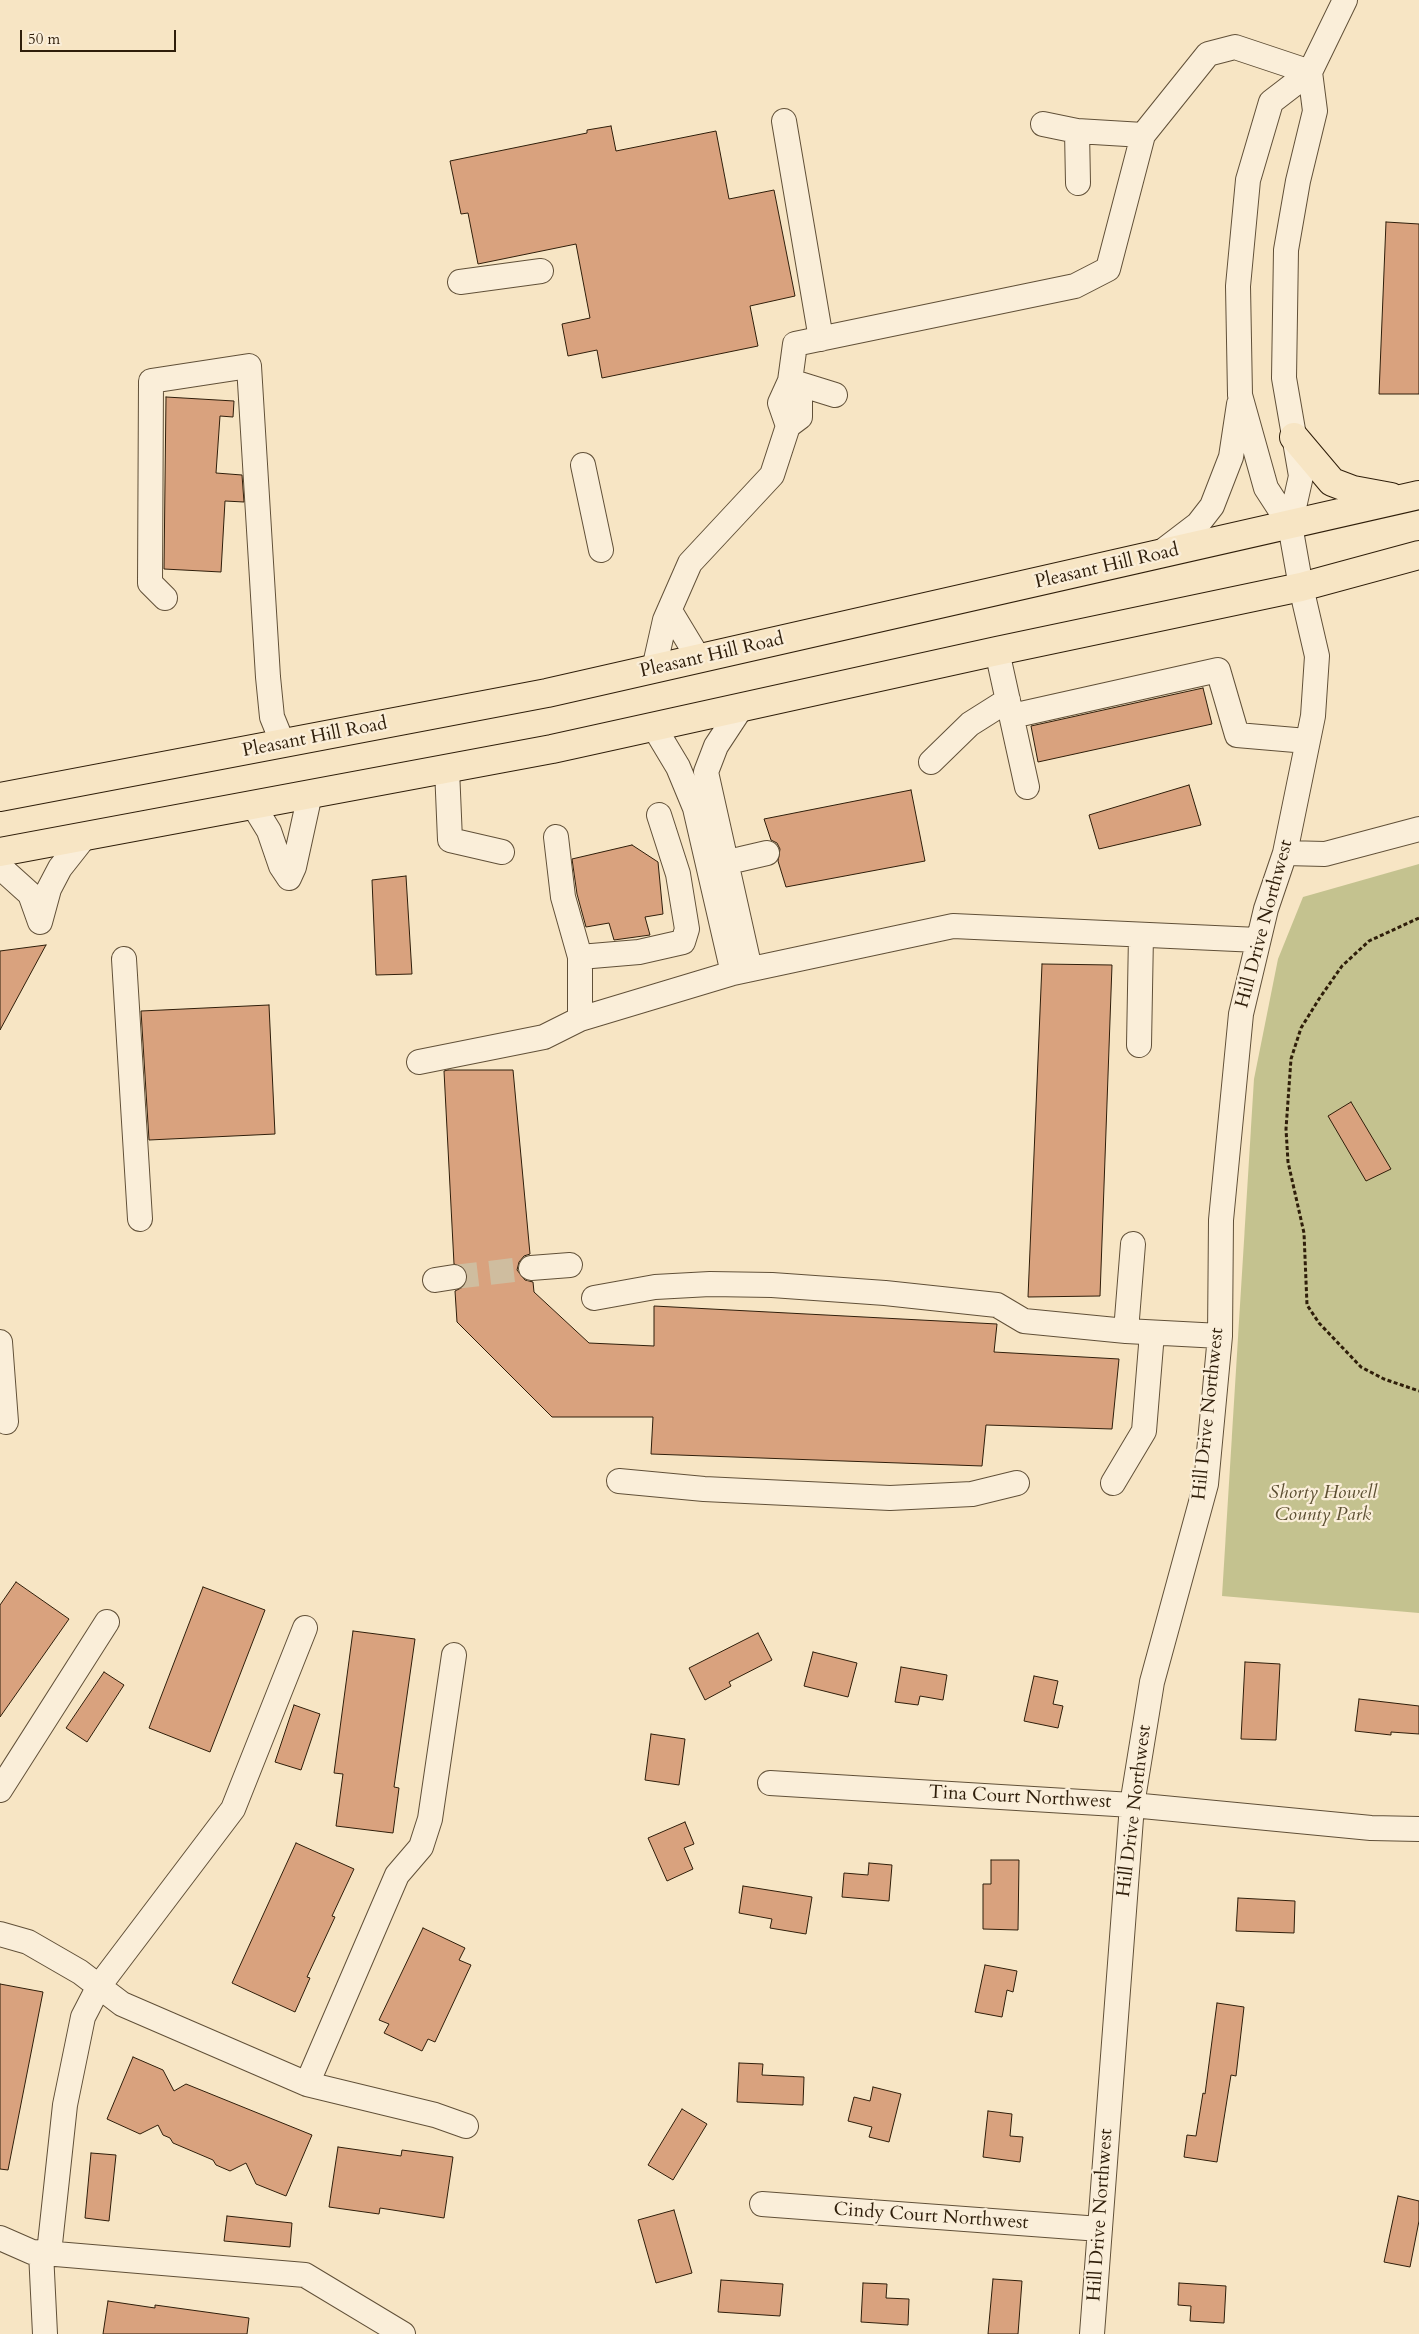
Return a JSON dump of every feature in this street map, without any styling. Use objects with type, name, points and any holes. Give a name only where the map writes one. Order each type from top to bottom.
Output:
[{"type":"highway","points":[[1294,437],[1332,482],[1353,490],[1410,497]]},
{"type":"highway","name":"Pleasant Hill Road","points":[[0,797],[547,693],[1410,497]]},
{"type":"highway","points":[[0,852],[552,749],[996,651],[1300,587],[1419,555]]},
{"type":"street","points":[[1158,555],[1198,524],[1212,506],[1231,457],[1240,395],[1238,286],[1248,180],[1271,102],[1310,72],[1345,0]]},
{"type":"street","points":[[654,669],[662,629],[690,563],[772,476],[788,426],[800,417],[800,399],[790,381],[794,344],[1075,286],[1108,269],[1143,135],[1208,54],[1236,47],[1310,72]]},
{"type":"street","points":[[1290,525],[1301,476],[1284,378],[1286,250],[1298,181],[1315,111],[1310,72]]},
{"type":"street","points":[[784,121],[821,339]]},
{"type":"street","points":[[1043,124],[1077,131],[1143,135]]},
{"type":"street","points":[[1077,131],[1078,183]]},
{"type":"street","points":[[460,282],[541,271]]},
{"type":"street","points":[[165,598],[150,583],[151,381],[249,366],[268,676],[272,717],[283,744]]},
{"type":"street","points":[[790,381],[835,395]]},
{"type":"street","points":[[1240,395],[1266,488],[1290,525]]},
{"type":"street","points":[[583,465],[601,550]]},
{"type":"street","name":"Hill Drive Northwest","points":[[1092,2334],[1132,1805],[1152,1682],[1206,1484],[1220,1336],[1222,1220],[1241,1014],[1266,909],[1285,853],[1313,716],[1317,656],[1300,587],[1290,525]]},
{"type":"street","points":[[670,611],[699,659]]},
{"type":"street","points":[[996,651],[1027,787]]},
{"type":"street","points":[[931,762],[970,724],[1010,708],[1218,670],[1237,735],[1307,740]]},
{"type":"street","points":[[741,708],[716,746],[706,772],[718,865],[742,971]]},
{"type":"street","points":[[654,727],[678,767],[718,865]]},
{"type":"street","points":[[447,769],[450,840],[502,852]]},
{"type":"street","points":[[253,805],[269,831],[281,866],[289,878],[294,867],[310,794]]},
{"type":"street","points":[[580,957],[639,952],[683,942],[687,929],[678,874],[659,816]]},
{"type":"street","points":[[1285,853],[1325,854],[1419,829]]},
{"type":"street","points":[[0,867],[30,894],[40,922],[49,889],[60,868],[86,836]]},
{"type":"street","points":[[556,838],[563,897],[580,957],[580,1018]]},
{"type":"street","points":[[678,874],[767,853]]},
{"type":"street","points":[[419,1062],[544,1037],[580,1018],[742,971],[953,926],[1258,940]]},
{"type":"street","points":[[1139,1044],[1141,935]]},
{"type":"street","points":[[124,959],[140,1218]]},
{"type":"street","points":[[1126,1331],[1133,1244]]},
{"type":"street","points":[[531,1268],[570,1265]]},
{"type":"street","points":[[594,1298],[655,1287],[710,1284],[885,1292],[997,1305],[1024,1321],[1152,1333],[1220,1336]]},
{"type":"street","points":[[1113,1483],[1144,1431],[1152,1333]]},
{"type":"street","points":[[0,1342],[6,1422]]},
{"type":"street","points":[[618,1481],[704,1489],[890,1498],[972,1494],[1017,1483]]},
{"type":"street","points":[[0,1790],[107,1622]]},
{"type":"street","points":[[45,2334],[45,2253],[65,2105],[83,2017],[99,1986],[233,1809],[305,1628]]},
{"type":"street","points":[[307,2084],[397,1876],[421,1848],[430,1819],[454,1655]]},
{"type":"street","name":"Tina Court Northwest","points":[[770,1783],[1132,1805],[1371,1828],[1419,1829]]},
{"type":"street","points":[[0,1934],[28,1942],[80,1972],[122,2004],[307,2084],[435,2115],[466,2126]]},
{"type":"street","name":"Cindy Court Northwest","points":[[762,2204],[1100,2229]]},
{"type":"street","points":[[0,2238],[32,2252],[306,2275],[403,2334]]},
{"type":"path","points":[[1419,918],[1368,941],[1342,966],[1319,999],[1301,1028],[1291,1059],[1286,1129],[1288,1162],[1304,1233],[1307,1305],[1318,1323],[1361,1367],[1384,1379],[1419,1391]]},
{"type":"green space","name":"Shorty Howell County Park","points":[[1419,864],[1419,1613],[1222,1596],[1254,1079],[1278,959],[1303,897]]},
{"type":"building","points":[[611,126],[616,151],[716,131],[729,199],[774,190],[795,296],[750,306],[758,346],[602,378],[597,350],[568,356],[562,324],[590,318],[576,244],[478,264],[468,213],[461,214],[450,161],[587,133],[587,130]]},
{"type":"building","points":[[1386,222],[1419,224],[1419,394],[1379,394]]},
{"type":"building","points":[[166,397],[234,401],[233,417],[220,416],[216,473],[242,475],[244,502],[225,501],[221,572],[164,569]]},
{"type":"building","points":[[1203,688],[1212,724],[1038,762],[1031,726]]},
{"type":"building","points":[[1189,785],[1201,825],[1099,849],[1089,815]]},
{"type":"building","points":[[911,790],[925,861],[786,887],[778,861],[780,849],[777,843],[771,840],[764,819]]},
{"type":"building","points":[[632,845],[658,862],[663,914],[645,917],[650,935],[614,940],[609,923],[586,927],[577,894],[572,859]]},
{"type":"building","points":[[406,876],[412,974],[376,975],[372,880]]},
{"type":"building","points":[[46,945],[0,1030],[0,951]]},
{"type":"building","points":[[1042,964],[1112,965],[1100,1296],[1028,1297]]},
{"type":"building","points":[[269,1005],[275,1134],[149,1140],[141,1011]]},
{"type":"building","points":[[513,1070],[530,1254],[524,1256],[519,1262],[517,1270],[525,1280],[533,1282],[534,1292],[589,1343],[654,1346],[654,1306],[997,1324],[994,1352],[1119,1359],[1112,1429],[986,1425],[982,1466],[651,1454],[653,1417],[552,1417],[457,1322],[455,1291],[463,1287],[468,1275],[464,1268],[454,1264],[444,1071]]},
{"type":"building","points":[[1351,1102],[1391,1169],[1366,1181],[1328,1116]]},
{"type":"building","points":[[16,1582],[69,1619],[0,1717],[0,1605]]},
{"type":"building","points":[[203,1587],[265,1610],[210,1752],[149,1728]]},
{"type":"building","points":[[353,1631],[415,1639],[394,1787],[399,1788],[393,1833],[336,1826],[343,1774],[334,1773]]},
{"type":"building","points":[[758,1633],[772,1660],[729,1682],[731,1686],[705,1700],[689,1668]]},
{"type":"building","points":[[813,1652],[857,1663],[848,1697],[804,1686]]},
{"type":"building","points":[[1245,1662],[1280,1664],[1276,1740],[1241,1739]]},
{"type":"building","points":[[901,1667],[947,1675],[943,1700],[920,1696],[918,1705],[895,1702]]},
{"type":"building","points":[[104,1672],[124,1685],[87,1742],[66,1728]]},
{"type":"building","points":[[1034,1676],[1058,1681],[1053,1704],[1063,1706],[1058,1728],[1024,1721]]},
{"type":"building","points":[[1359,1699],[1419,1706],[1419,1734],[1391,1732],[1391,1735],[1355,1731]]},
{"type":"building","points":[[294,1705],[320,1714],[301,1770],[275,1762]]},
{"type":"building","points":[[651,1734],[685,1739],[679,1785],[645,1780]]},
{"type":"building","points":[[685,1822],[694,1844],[684,1848],[693,1869],[667,1881],[648,1838]]},
{"type":"building","points":[[296,1843],[354,1869],[332,1916],[335,1917],[307,1977],[310,1978],[295,2012],[232,1983]]},
{"type":"building","points":[[991,1860],[1019,1860],[1018,1930],[983,1929],[983,1884],[991,1884]]},
{"type":"building","points":[[869,1863],[892,1865],[889,1901],[842,1897],[844,1873],[868,1875]]},
{"type":"building","points":[[743,1886],[812,1897],[806,1934],[770,1928],[772,1919],[739,1913]]},
{"type":"building","points":[[1238,1898],[1295,1901],[1294,1933],[1236,1931]]},
{"type":"building","points":[[423,1928],[465,1948],[459,1960],[471,1965],[435,2042],[428,2039],[422,2051],[384,2033],[389,2024],[379,2020]]},
{"type":"building","points":[[985,1965],[1017,1971],[1013,1992],[1007,1990],[1002,2017],[975,2012]]},
{"type":"building","points":[[0,1984],[43,1992],[8,2170],[0,2169]]},
{"type":"building","points":[[1217,2003],[1244,2007],[1236,2076],[1231,2075],[1217,2162],[1184,2157],[1187,2135],[1196,2136],[1203,2093],[1205,2094]]},
{"type":"building","points":[[133,2057],[163,2070],[174,2091],[186,2084],[312,2135],[286,2196],[256,2184],[246,2163],[230,2171],[216,2165],[213,2160],[173,2143],[170,2138],[163,2135],[158,2125],[140,2134],[107,2119]]},
{"type":"building","points":[[739,2063],[763,2064],[762,2075],[804,2077],[803,2105],[737,2102]]},
{"type":"building","points":[[873,2087],[901,2094],[889,2142],[869,2137],[872,2127],[848,2121],[854,2097],[870,2101]]},
{"type":"building","points":[[682,2109],[707,2124],[673,2180],[648,2165]]},
{"type":"building","points":[[988,2111],[1012,2114],[1010,2136],[1023,2137],[1020,2162],[983,2157]]},
{"type":"building","points":[[338,2147],[401,2156],[402,2150],[453,2157],[444,2218],[380,2208],[379,2214],[329,2207]]},
{"type":"building","points":[[91,2153],[116,2155],[109,2221],[85,2218]]},
{"type":"building","points":[[1398,2196],[1419,2201],[1419,2221],[1410,2267],[1384,2262]]},
{"type":"building","points":[[674,2210],[692,2273],[656,2283],[638,2220]]},
{"type":"building","points":[[227,2216],[292,2223],[290,2247],[224,2241]]},
{"type":"building","points":[[993,2279],[1022,2281],[1018,2334],[988,2334]]},
{"type":"building","points":[[721,2280],[783,2284],[780,2316],[718,2312]]},
{"type":"building","points":[[863,2283],[887,2284],[886,2298],[909,2299],[908,2325],[861,2322]]},
{"type":"building","points":[[1179,2283],[1226,2286],[1224,2323],[1190,2321],[1191,2306],[1178,2305]]},
{"type":"building","points":[[108,2301],[155,2308],[155,2305],[249,2318],[247,2334],[103,2334]]},
{"type":"tunnel","points":[[454,1277],[531,1268]]}]
